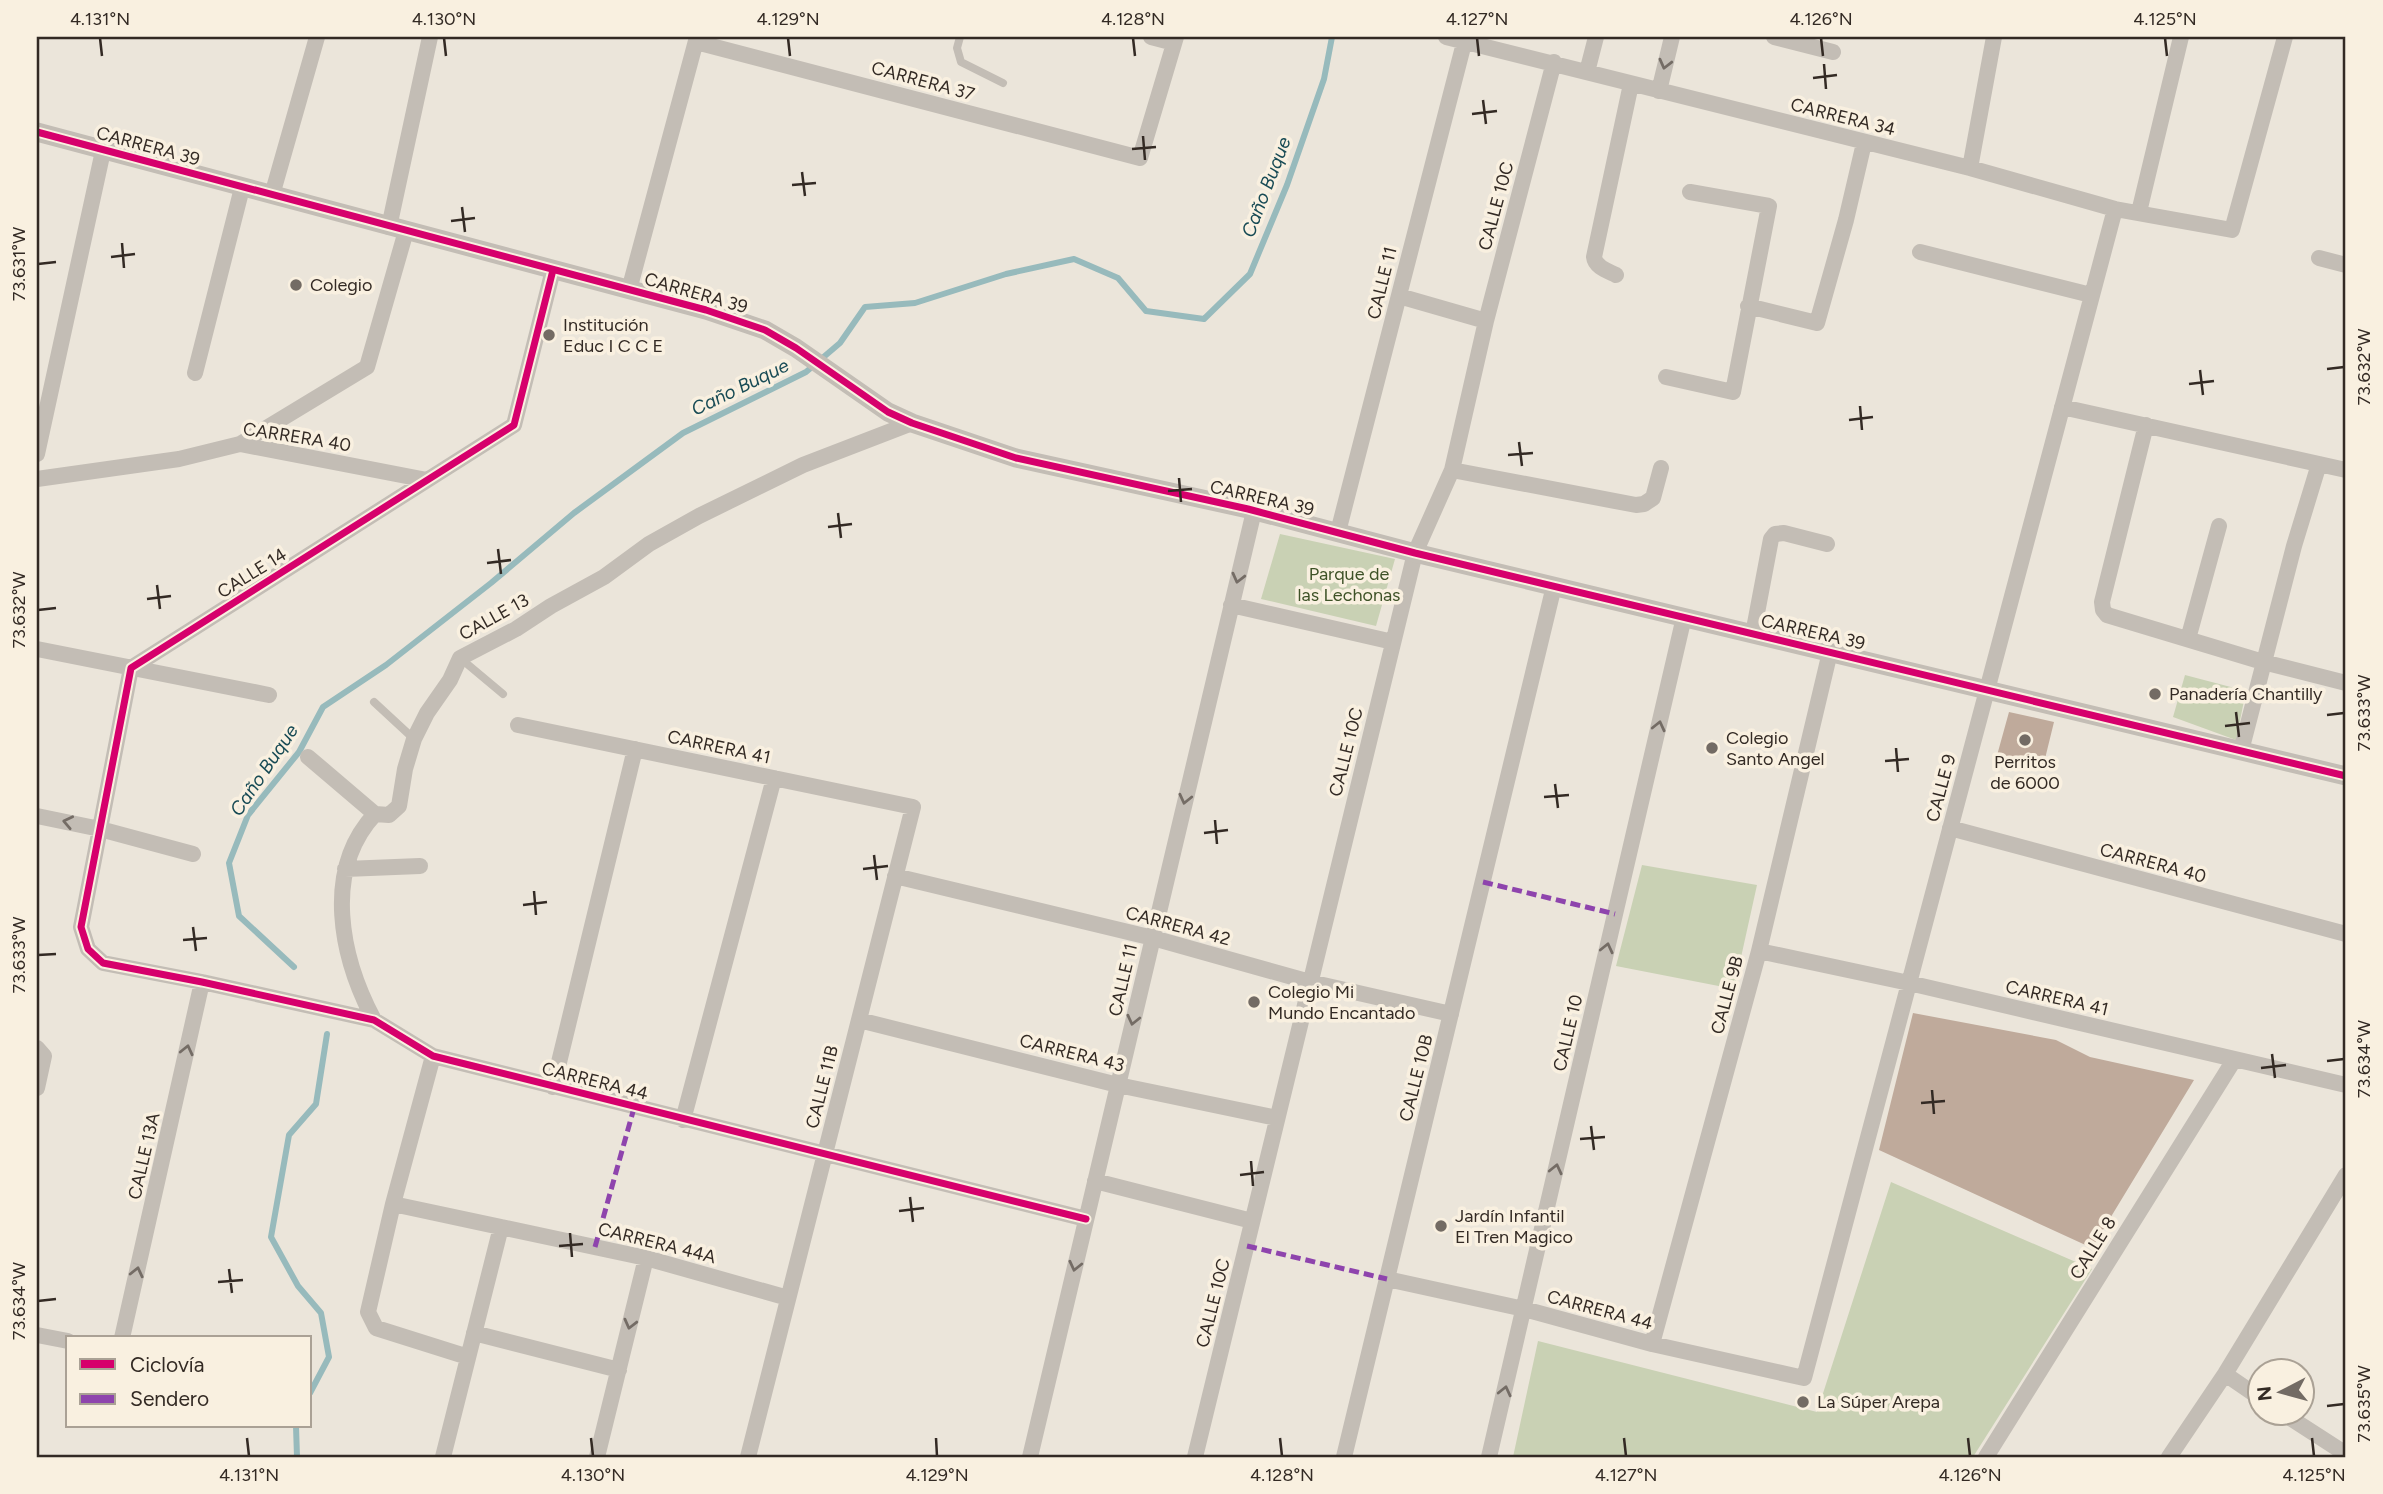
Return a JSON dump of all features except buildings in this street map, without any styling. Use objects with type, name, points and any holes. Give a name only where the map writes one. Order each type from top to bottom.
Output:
[{"type":"street","points":[[272,195],[317,37]]},
{"type":"street","points":[[240,444],[367,367],[398,229],[430,37]]},
{"type":"street","points":[[1151,37],[1175,40]]},
{"type":"street","name":"CARRERA 34","points":[[1446,37],[1970,168],[2115,209],[2232,230],[2285,37]]},
{"type":"street","points":[[1587,72],[1596,37]]},
{"type":"street","points":[[1659,90],[1672,37]]},
{"type":"street","points":[[1774,37],[1833,52]]},
{"type":"street","points":[[1970,168],[1994,37]]},
{"type":"street","points":[[2140,212],[2181,37]]},
{"type":"street","points":[[629,290],[696,39]]},
{"type":"street","name":"CARRERA 37","points":[[696,39],[1140,158],[1175,40]]},
{"type":"street","name":"CALLE 11","points":[[1338,532],[1464,43]]},
{"type":"street","name":"CALLE 10C","points":[[1195,1457],[1415,553],[1452,470],[1486,321],[1554,62]]},
{"type":"street","points":[[1616,275],[1599,266],[1594,257],[1632,84]]},
{"type":"street","name":"CARRERA 39","points":[[37,132],[706,310],[765,330],[796,348],[888,412],[912,423],[1016,458],[1338,532],[1415,553],[2346,776]]},
{"type":"street","points":[[1748,306],[1816,323],[1846,220],[1864,143]]},
{"type":"street","points":[[37,454],[103,151]]},
{"type":"street","points":[[195,373],[242,188]]},
{"type":"street","points":[[1666,377],[1733,392],[1769,206],[1690,192]]},
{"type":"street","name":"CALLE 9","points":[[1804,1378],[2115,209]]},
{"type":"street","points":[[1920,252],[2091,295]]},
{"type":"street","points":[[2319,258],[2346,265]]},
{"type":"street","name":"CALLE 14","points":[[131,668],[513,425],[553,270]]},
{"type":"street","points":[[1399,296],[1486,321]]},
{"type":"street","points":[[2062,407],[2346,470]]},
{"type":"street","name":"CALLE 13","points":[[374,1020],[355,979],[344,936],[342,891],[345,869],[352,845],[375,814],[389,815],[399,806],[405,769],[414,739],[427,712],[450,680],[460,658],[516,629],[604,577],[649,544],[699,516],[803,465],[912,423]]},
{"type":"street","points":[[2146,425],[2105,589],[2103,610],[2108,615],[2263,662],[2346,683]]},
{"type":"street","name":"CARRERA 40","points":[[37,479],[179,459],[240,444],[427,480]]},
{"type":"street","points":[[2241,751],[2263,662],[2319,464]]},
{"type":"street","points":[[1452,470],[1636,505],[1644,504],[1653,498],[1661,468]]},
{"type":"street","name":"CALLE 11","points":[[1030,1457],[1254,512]]},
{"type":"street","points":[[2188,639],[2219,526]]},
{"type":"street","points":[[1753,634],[1775,534],[1784,533],[1827,544]]},
{"type":"street","name":"CALLE 10B","points":[[1344,1457],[1554,586]]},
{"type":"street","points":[[1231,606],[1393,642]]},
{"type":"street","name":"CALLE 10","points":[[1489,1457],[1684,617]]},
{"type":"street","points":[[37,649],[268,695]]},
{"type":"street","name":"CALLE 9B","points":[[1652,1344],[1759,951],[1830,652]]},
{"type":"street","points":[[100,829],[131,668]]},
{"type":"street","name":"CARRERA 41","points":[[518,725],[913,807]]},
{"type":"street","points":[[553,1087],[635,749]]},
{"type":"street","points":[[308,757],[375,814]]},
{"type":"street","points":[[683,1120],[774,778]]},
{"type":"street","name":"CALLE 11B","points":[[748,1457],[913,807]]},
{"type":"street","points":[[37,816],[100,829],[193,854]]},
{"type":"street","name":"CARRERA 40","points":[[1950,828],[2346,934]]},
{"type":"street","name":"CARRERA 44","points":[[100,829],[81,927],[88,949],[103,963],[374,1020],[433,1056],[1086,1219]]},
{"type":"street","points":[[345,869],[420,866]]},
{"type":"street","name":"CARRERA 42","points":[[895,876],[1153,938],[1310,982],[1451,1014]]},
{"type":"street","name":"CARRERA 41","points":[[1759,951],[1909,983],[2346,1085]]},
{"type":"street","name":"CALLE 13A","points":[[122,1336],[202,982]]},
{"type":"street","name":"CARRERA 43","points":[[859,1020],[1118,1085],[1278,1118]]},
{"type":"street","points":[[37,1088],[40,1052]]},
{"type":"street","points":[[433,1056],[393,1204],[369,1312],[376,1328],[468,1357]]},
{"type":"street","name":"CALLE 8","points":[[1986,1457],[2234,1060]]},
{"type":"street","points":[[2169,1457],[2225,1374],[2346,1175]]},
{"type":"street","points":[[1095,1181],[1252,1220]]},
{"type":"street","name":"CARRERA 44A","points":[[393,1204],[646,1258],[788,1298]]},
{"type":"street","points":[[443,1457],[501,1227]]},
{"type":"street","points":[[597,1457],[646,1258]]},
{"type":"street","name":"CARRERA 44","points":[[1387,1279],[1524,1308],[1652,1344],[1804,1378]]},
{"type":"street","points":[[474,1334],[619,1370]]},
{"type":"street","points":[[37,1335],[66,1341]]},
{"type":"street","points":[[2225,1374],[2246,1388]]},
{"type":"street","points":[[2307,1428],[2346,1454]]},
{"type":"lane","points":[[960,37],[957,48],[961,62],[1003,83]]},
{"type":"lane","points":[[460,658],[503,694]]},
{"type":"lane","points":[[374,702],[414,739]]},
{"type":"green space","name":"Parque de las Lechonas","points":[[1280,534],[1395,559],[1376,626],[1261,599]]},
{"type":"green space","points":[[2185,675],[2246,691],[2236,740],[2173,717]]},
{"type":"green space","points":[[1642,865],[1757,885],[1734,989],[1616,966]]},
{"type":"green space","points":[[1891,1182],[2092,1269],[1973,1457],[1513,1457],[1538,1341],[1817,1412]]},
{"type":"waterway","name":"Caño Buque","points":[[294,967],[239,916],[229,863],[248,815],[299,752],[323,707],[386,665],[491,583],[574,513],[683,433],[806,372],[840,343],[865,307],[915,303],[1006,274],[1074,259],[1118,278],[1146,311],[1204,319],[1250,274],[1287,185],[1324,79],[1332,37]]},
{"type":"waterway","name":"Caño Buque","points":[[312,1389],[329,1357],[321,1313],[298,1286],[271,1237],[289,1135],[316,1104],[327,1034]]},
{"type":"waterway","name":"Caño Buque","points":[[296,1428],[297,1457]]},
{"type":"marked path","points":[[1483,882],[1615,914]]},
{"type":"marked path","points":[[595,1247],[634,1108]]},
{"type":"marked path","points":[[1247,1246],[1387,1279]]},
{"type":"cycle path","points":[[37,132],[706,310],[765,330],[796,348],[888,412],[912,423],[1016,458],[1248,509],[1415,553],[2346,776]]},
{"type":"cycle path","points":[[553,270],[514,425],[131,668],[81,927],[88,949],[103,963],[374,1020],[433,1056],[1086,1219]]},
{"type":"place","name":"Colegio","points":[[296,285]]},
{"type":"place","name":"Institución Educ I C C E","points":[[549,335]]},
{"type":"place","name":"Panadería Chantilly","points":[[2155,694]]},
{"type":"place","name":"Perritos de 6000","points":[[2025,740]]},
{"type":"place","name":"Colegio Santo Angel","points":[[1712,748]]},
{"type":"place","name":"Colegio Mi Mundo Encantado","points":[[1254,1002]]},
{"type":"place","name":"Jardín Infantil El Tren Magico","points":[[1441,1226]]},
{"type":"place","name":"La Súper Arepa","points":[[1803,1402]]}]
